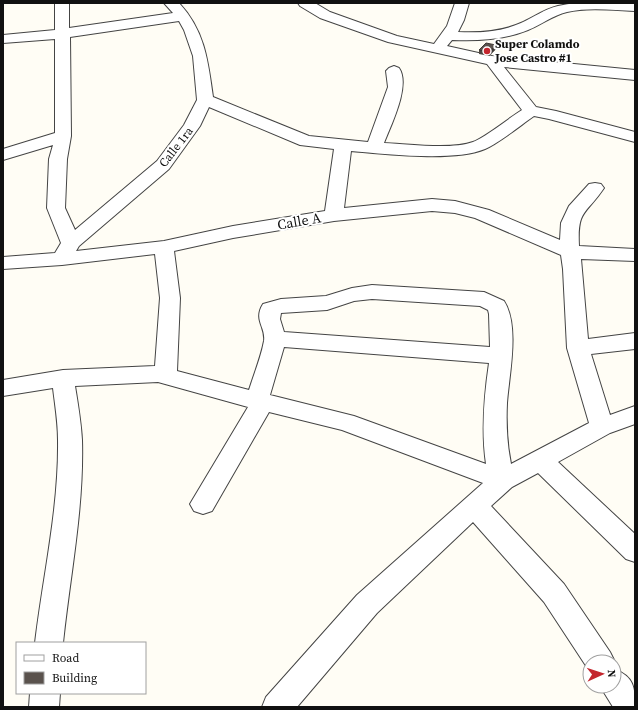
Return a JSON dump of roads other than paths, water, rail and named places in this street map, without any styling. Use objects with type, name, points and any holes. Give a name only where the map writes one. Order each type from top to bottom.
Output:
[{"type":"street","points":[[62,3],[63,136],[58,159],[56,208],[66,251]]},
{"type":"street","points":[[171,3],[183,16],[191,30],[200,56],[205,100],[306,141],[374,148],[461,150],[480,145],[531,111],[550,114],[635,137]]},
{"type":"street","points":[[305,3],[325,14],[393,39],[436,49],[492,61],[635,75]]},
{"type":"street","points":[[436,49],[449,36],[459,14],[462,3]]},
{"type":"street","points":[[449,36],[493,36],[523,27],[563,8],[635,7]]},
{"type":"street","points":[[3,39],[62,34],[183,16]]},
{"type":"street","points":[[492,61],[531,111]]},
{"type":"street","points":[[374,148],[396,87],[394,70]]},
{"type":"street","name":"Calle 1ra","points":[[66,251],[163,166],[192,126],[205,100]]},
{"type":"street","points":[[3,155],[63,136]]},
{"type":"street","points":[[334,215],[342,144]]},
{"type":"street","points":[[595,188],[576,208],[571,218],[569,228],[578,348],[602,427]]},
{"type":"street","name":"Calle A","points":[[3,263],[66,251],[164,248],[233,232],[334,215],[432,205],[455,207],[482,214],[572,261]]},
{"type":"street","points":[[164,248],[170,298],[165,376]]},
{"type":"street","points":[[572,261],[635,255]]},
{"type":"street","points":[[203,504],[260,402],[275,339],[270,319],[270,309],[281,306],[327,304],[352,295],[372,292],[484,299],[497,306],[500,314],[501,356],[493,416],[497,462],[503,480]]},
{"type":"street","points":[[275,339],[501,356]]},
{"type":"street","points":[[578,348],[635,341]]},
{"type":"street","points":[[3,388],[63,378],[158,374],[260,402],[346,422],[503,480]]},
{"type":"street","points":[[50,642],[53,602],[67,502],[70,441],[63,378]]},
{"type":"street","points":[[277,707],[366,604],[503,480],[602,427],[635,415]]},
{"type":"street","points":[[540,460],[635,551]]},
{"type":"street","points":[[474,505],[554,593],[595,654]]},
{"type":"street","points":[[44,707],[45,694]]},
{"type":"street","points":[[621,694],[630,707]]},
{"type":"place","name":"Super Colamdo Jose Castro #1","points":[[487,51]]}]
